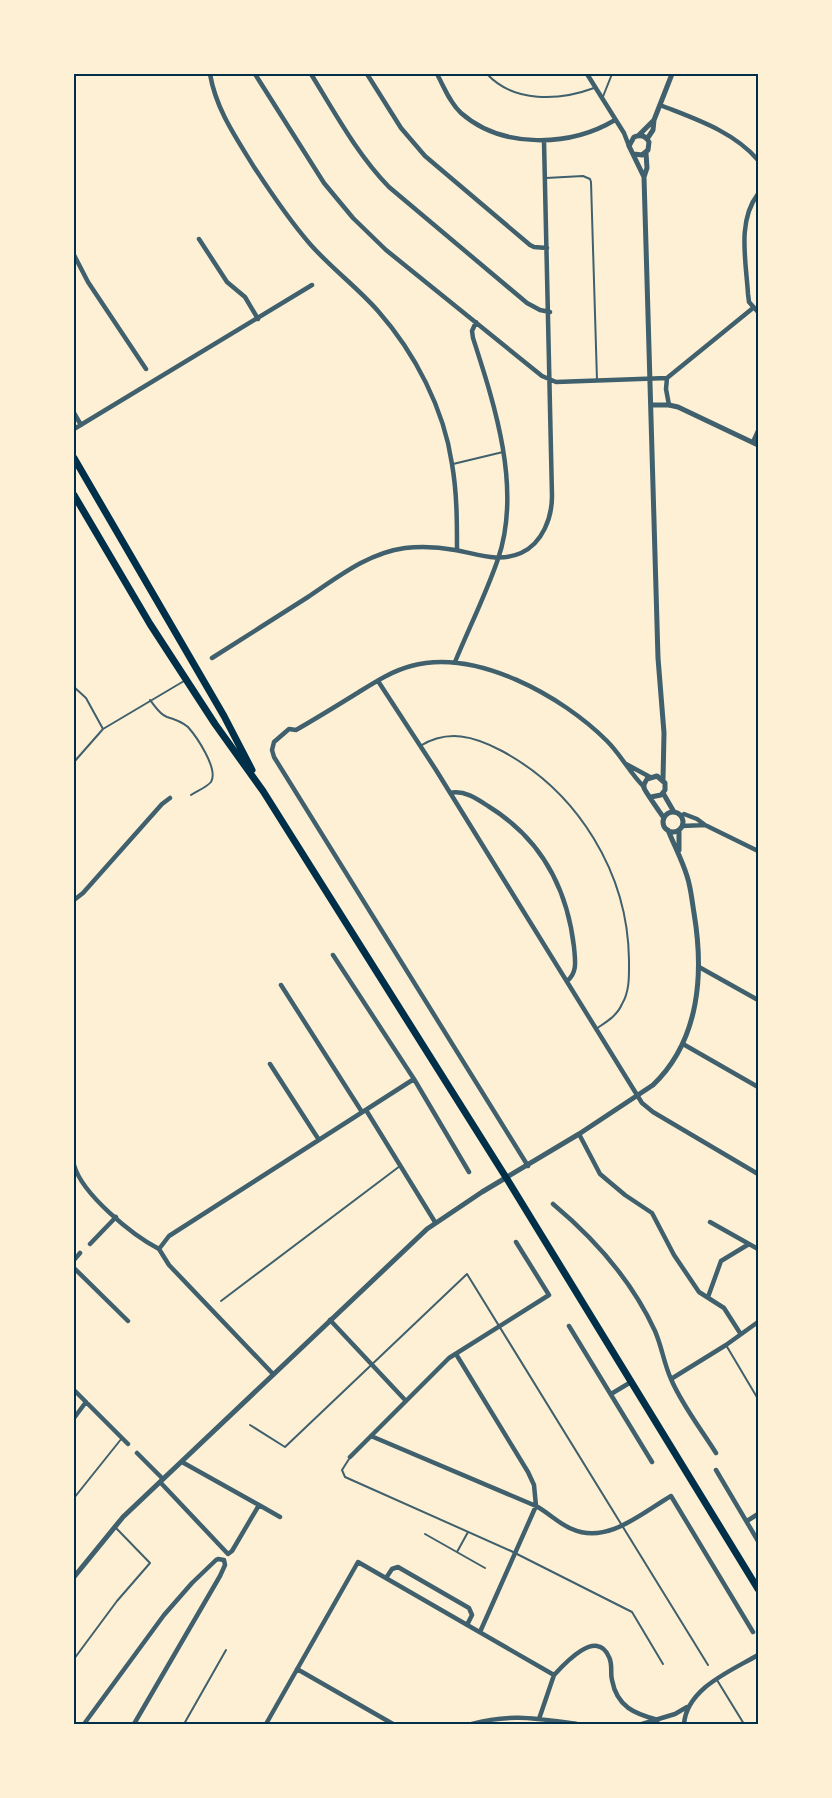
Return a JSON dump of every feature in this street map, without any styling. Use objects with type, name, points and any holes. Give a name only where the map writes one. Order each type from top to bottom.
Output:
[{"type":"main road","points":[[74,458],[224,716],[263,792]]},
{"type":"main road","points":[[74,495],[185,680],[263,792],[507,1179],[759,1588]]},
{"type":"street","points":[[210,74],[222,116],[278,202],[311,245],[379,312],[408,352],[432,398],[449,445],[456,499],[457,550]]},
{"type":"street","points":[[255,74],[324,183],[352,218],[386,250],[551,381],[667,378],[753,308]]},
{"type":"street","points":[[311,74],[347,134],[389,188],[527,303],[550,312]]},
{"type":"street","points":[[367,74],[401,128],[435,166],[530,245],[547,248]]},
{"type":"street","points":[[437,74],[454,105],[468,118],[503,134],[544,141],[581,134],[603,127],[615,120]]},
{"type":"street","points":[[587,74],[624,133],[644,177]]},
{"type":"street","points":[[647,139],[653,130],[654,120],[672,74]]},
{"type":"street","points":[[660,105],[721,131],[759,160]]},
{"type":"street","points":[[629,146],[654,120]]},
{"type":"street","points":[[624,133],[647,139]]},
{"type":"street","points":[[634,154],[638,156],[646,153],[650,147],[647,139]]},
{"type":"street","points":[[212,658],[371,557],[405,548],[425,547],[457,550],[498,558],[521,553],[539,538],[551,513],[552,496],[550,312],[544,141]]},
{"type":"street","points":[[646,153],[647,168],[644,177],[658,658],[664,733],[663,780],[665,786],[663,793],[658,797],[651,797]]},
{"type":"street","points":[[759,194],[748,209],[745,223],[748,294],[753,308],[759,312]]},
{"type":"street","points":[[199,239],[227,282],[245,297],[258,319]]},
{"type":"street","points":[[74,255],[88,282],[146,369]]},
{"type":"street","points":[[74,429],[312,285]]},
{"type":"street","points":[[455,662],[498,558],[507,512],[503,452],[493,398],[473,338],[472,331],[476,322]]},
{"type":"street","points":[[667,378],[666,389],[669,405]]},
{"type":"street","points":[[651,405],[669,405],[688,411],[756,443],[759,431]]},
{"type":"street","points":[[74,413],[81,425]]},
{"type":"street","points":[[74,1577],[114,1526],[435,1222],[507,1179],[528,1166],[579,1134],[662,1077],[683,1044],[693,1017],[699,967],[688,880],[679,852],[664,824],[664,818],[626,764],[607,741],[574,712],[505,675],[455,662],[429,662],[410,666],[378,681],[296,730],[290,729],[276,739],[272,750],[274,757],[528,1166]]},
{"type":"street","points":[[378,681],[646,1107],[759,1174]]},
{"type":"street","points":[[644,787],[645,781],[652,776],[664,760]]},
{"type":"street","points":[[626,764],[663,780]]},
{"type":"street","points":[[450,793],[460,792],[468,795],[506,818],[522,831],[544,859],[560,889],[571,926],[575,964],[574,973],[567,981]]},
{"type":"street","points":[[663,793],[674,812],[697,819],[759,851]]},
{"type":"street","points":[[74,900],[83,893],[162,804],[171,798]]},
{"type":"street","points":[[664,818],[667,814],[674,812]]},
{"type":"street","points":[[679,852],[681,816]]},
{"type":"street","points":[[668,830],[705,825]]},
{"type":"street","points":[[333,955],[414,1079],[469,1172]]},
{"type":"street","points":[[699,967],[759,1000]]},
{"type":"street","points":[[280,985],[435,1222]]},
{"type":"street","points":[[683,1044],[759,1088]]},
{"type":"street","points":[[270,1064],[319,1140]]},
{"type":"street","points":[[159,1249],[169,1236],[414,1079]]},
{"type":"street","points":[[579,1134],[600,1174],[625,1196],[652,1212],[674,1255],[699,1292],[724,1308],[740,1333]]},
{"type":"street","points":[[74,1165],[85,1188],[146,1242],[159,1249],[169,1265],[273,1374]]},
{"type":"street","points":[[553,1204],[598,1245],[623,1278],[655,1331],[671,1379],[716,1453]]},
{"type":"street","points":[[90,1244],[116,1217]]},
{"type":"street","points":[[710,1222],[759,1249]]},
{"type":"street","points":[[350,1457],[456,1354],[549,1295],[516,1242]]},
{"type":"street","points":[[708,1297],[721,1262],[749,1244]]},
{"type":"street","points":[[74,1260],[80,1253]]},
{"type":"street","points":[[74,1268],[128,1321]]},
{"type":"street","points":[[330,1320],[406,1401]]},
{"type":"street","points":[[671,1379],[759,1322]]},
{"type":"street","points":[[569,1326],[652,1462]]},
{"type":"street","points":[[456,1354],[528,1472],[534,1485],[536,1506],[480,1632]]},
{"type":"street","points":[[611,1394],[630,1382]]},
{"type":"street","points":[[74,1390],[128,1444]]},
{"type":"street","points":[[74,1418],[86,1402]]},
{"type":"street","points":[[371,1436],[536,1506],[567,1527],[585,1534],[600,1534],[621,1526],[671,1496],[753,1632]]},
{"type":"street","points":[[136,1453],[228,1554],[259,1505]]},
{"type":"street","points":[[182,1462],[280,1516]]},
{"type":"street","points":[[716,1470],[759,1540]]},
{"type":"street","points":[[747,1521],[759,1514]]},
{"type":"street","points":[[84,1725],[164,1615],[192,1583],[216,1560],[222,1559],[225,1565],[220,1576],[134,1725]]},
{"type":"street","points":[[266,1725],[358,1562],[555,1675]]},
{"type":"street","points":[[386,1578],[392,1569],[397,1567],[447,1595],[470,1610],[472,1616],[467,1625]]},
{"type":"street","points":[[539,1719],[555,1675],[582,1650],[591,1646],[600,1647],[610,1659],[612,1683],[623,1702],[635,1714],[658,1720]]},
{"type":"street","points":[[642,1725],[675,1714],[688,1706],[706,1687],[759,1655]]},
{"type":"street","points":[[297,1669],[393,1725]]},
{"type":"street","points":[[684,1725],[688,1706]]},
{"type":"street","points":[[472,1725],[515,1716],[578,1725]]},
{"type":"lane","points":[[487,74],[509,89],[538,97],[568,96],[596,88]]},
{"type":"lane","points":[[602,99],[612,74]]},
{"type":"lane","points":[[545,178],[583,176],[590,179],[597,380]]},
{"type":"lane","points":[[452,464],[503,452]]},
{"type":"lane","points":[[74,762],[103,729],[198,671]]},
{"type":"lane","points":[[74,687],[86,698],[103,729]]},
{"type":"lane","points":[[150,700],[160,713],[188,727],[211,762],[213,775],[210,782],[191,795]]},
{"type":"lane","points":[[420,746],[438,738],[455,735],[477,739],[492,745],[528,767],[550,784],[570,805],[592,834],[604,855],[616,887],[626,924],[629,950],[626,998],[615,1015],[596,1029]]},
{"type":"lane","points":[[220,1301],[400,1166]]},
{"type":"lane","points":[[250,1425],[285,1447],[466,1274],[708,1665]]},
{"type":"lane","points":[[726,1345],[759,1398]]},
{"type":"lane","points":[[74,1498],[122,1438]]},
{"type":"lane","points":[[350,1457],[342,1470],[345,1478],[468,1532],[632,1612],[663,1664]]},
{"type":"lane","points":[[74,1659],[117,1601],[150,1563],[114,1526]]},
{"type":"lane","points":[[457,1552],[468,1532]]},
{"type":"lane","points":[[425,1534],[485,1568]]},
{"type":"lane","points":[[184,1725],[226,1650]]},
{"type":"lane","points":[[717,1680],[744,1725]]}]
